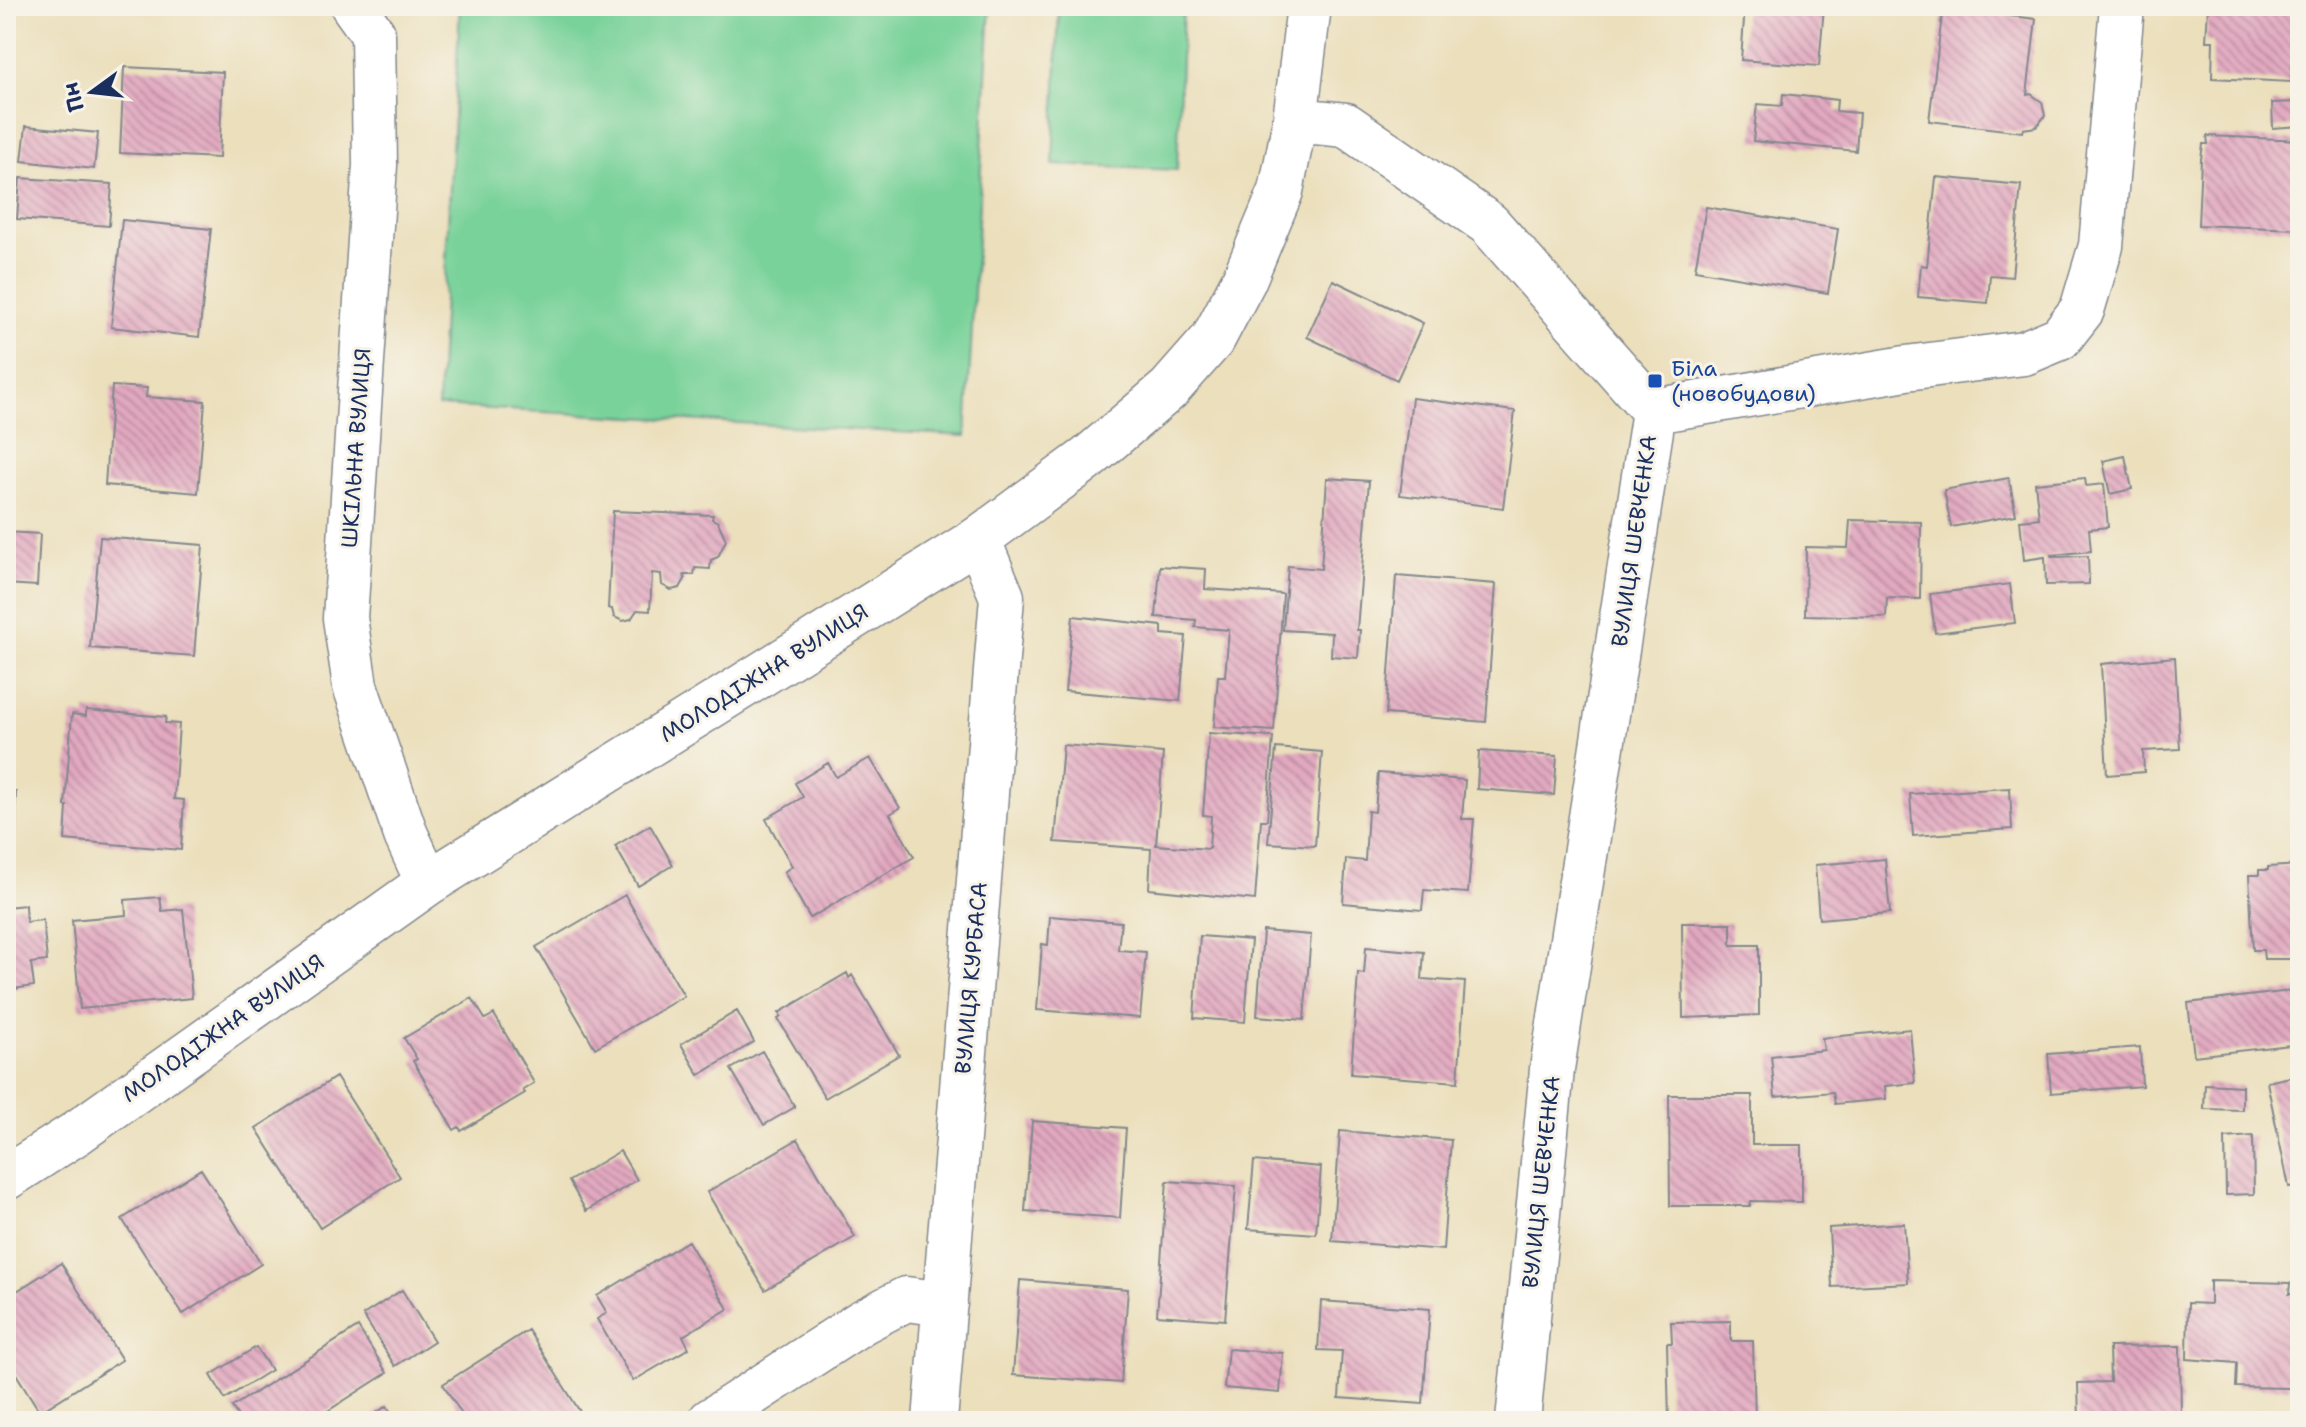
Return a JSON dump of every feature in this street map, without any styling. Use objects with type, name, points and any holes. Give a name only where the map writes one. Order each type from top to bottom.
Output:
[{"type":"street","name":"ШКІЛЬНА ВУЛИЦЯ","points":[[353,6],[373,34],[375,165],[345,618],[355,686],[406,835],[428,883]]},
{"type":"street","name":"МОЛОДІЖНА ВУЛИЦЯ","points":[[6,1178],[75,1134],[428,883],[978,539],[1088,458],[1169,389],[1213,339],[1244,280],[1281,191],[1295,120],[1309,6]]},
{"type":"street","name":"ВУЛИЦЯ ШЕВЧЕНКА","points":[[1518,1421],[1552,1069],[1654,411],[1906,368],[2024,353],[2060,338],[2082,310],[2101,246],[2122,6]]},
{"type":"street","points":[[1295,120],[1346,125],[1489,224],[1654,411]]},
{"type":"street","name":"ВУЛИЦЯ КУРБАСА","points":[[935,1421],[1002,597],[978,539]]},
{"type":"street","points":[[710,1421],[862,1322],[906,1299],[945,1304]]},
{"type":"green space","points":[[460,6],[990,6],[966,436],[438,406]]},
{"type":"green space","points":[[1059,6],[1183,6],[1177,170],[1053,165]]},
{"type":"building","points":[[6,6],[10,6],[8,42],[6,42]]},
{"type":"building","points":[[1745,6],[1824,6],[1819,66],[1741,60]]},
{"type":"building","points":[[2300,6],[2300,67],[2292,66],[2291,82],[2212,78],[2213,41],[2206,41],[2208,8]]},
{"type":"building","points":[[1943,8],[2036,19],[2027,95],[2031,94],[2042,102],[2045,116],[2036,127],[2023,129],[2022,132],[1929,121]]},
{"type":"building","points":[[124,67],[223,72],[219,158],[120,153]]},
{"type":"building","points":[[1783,94],[1837,100],[1836,111],[1859,113],[1856,151],[1753,141],[1757,104],[1782,106]]},
{"type":"building","points":[[2300,102],[2300,126],[2273,128],[2272,103]]},
{"type":"building","points":[[26,126],[98,133],[94,169],[22,161]]},
{"type":"building","points":[[2207,136],[2300,140],[2300,229],[2198,225],[2201,159],[2203,144],[2208,144]]},
{"type":"building","points":[[1936,177],[2021,185],[2012,277],[1990,275],[1988,303],[1918,297],[1921,265],[1927,266]]},
{"type":"building","points":[[20,178],[112,184],[109,226],[17,219]]},
{"type":"building","points":[[1706,207],[1838,229],[1828,293],[1695,270]]},
{"type":"building","points":[[122,220],[211,229],[199,337],[111,327]]},
{"type":"building","points":[[1333,280],[1423,323],[1397,380],[1307,337]]},
{"type":"building","points":[[112,386],[147,388],[146,397],[205,401],[198,493],[105,485]]},
{"type":"building","points":[[1412,398],[1515,411],[1503,508],[1400,495]]},
{"type":"building","points":[[2125,456],[2132,489],[2110,494],[2103,461]]},
{"type":"building","points":[[1327,478],[1369,481],[1357,630],[1360,630],[1358,658],[1331,656],[1332,633],[1283,630],[1288,566],[1321,569]]},
{"type":"building","points":[[2009,478],[2016,515],[1951,527],[1944,490]]},
{"type":"building","points":[[2085,478],[2086,486],[2104,484],[2108,527],[2089,529],[2091,551],[2051,555],[2088,556],[2089,584],[2046,585],[2045,557],[2024,560],[2020,520],[2039,518],[2035,483]]},
{"type":"building","points":[[613,511],[713,515],[712,519],[718,522],[726,540],[718,557],[711,560],[710,569],[695,568],[694,575],[684,575],[680,588],[671,590],[662,585],[661,574],[652,573],[650,611],[637,610],[631,619],[623,621],[614,617],[612,609],[608,608]]},
{"type":"building","points":[[1850,520],[1921,522],[1920,599],[1887,598],[1886,617],[1805,615],[1806,547],[1848,548]]},
{"type":"building","points":[[6,532],[40,534],[37,586],[6,584]]},
{"type":"building","points":[[100,537],[203,545],[194,656],[90,648]]},
{"type":"building","points":[[1160,566],[1206,569],[1205,589],[1283,594],[1274,731],[1214,727],[1218,676],[1225,676],[1229,630],[1195,627],[1196,620],[1156,617]]},
{"type":"building","points":[[1396,576],[1496,584],[1486,722],[1386,714]]},
{"type":"building","points":[[2010,584],[2015,623],[1935,633],[1930,594]]},
{"type":"building","points":[[1073,616],[1162,626],[1162,634],[1186,636],[1180,701],[1065,691]]},
{"type":"building","points":[[2175,657],[2180,749],[2143,751],[2144,772],[2107,775],[2101,664]]},
{"type":"building","points":[[86,710],[166,717],[165,723],[179,724],[174,799],[184,800],[181,850],[65,840],[72,714],[86,716]]},
{"type":"building","points":[[1209,733],[1273,737],[1267,820],[1261,820],[1255,900],[1149,889],[1151,849],[1055,842],[1063,745],[1163,753],[1156,845],[1209,849],[1211,816],[1203,815]]},
{"type":"building","points":[[1276,748],[1322,752],[1315,846],[1268,843]]},
{"type":"building","points":[[1479,751],[1557,756],[1554,795],[1477,789]]},
{"type":"building","points":[[870,758],[900,808],[890,814],[914,857],[810,918],[784,872],[792,866],[766,819],[803,797],[795,783],[828,763],[836,777]]},
{"type":"building","points":[[1378,773],[1465,780],[1462,819],[1474,819],[1468,893],[1424,890],[1422,910],[1343,903],[1346,859],[1365,861],[1368,811],[1375,812]]},
{"type":"building","points":[[2010,788],[2012,829],[1913,836],[1910,794]]},
{"type":"building","points":[[6,792],[16,792],[13,852],[6,852]]},
{"type":"building","points":[[650,825],[673,865],[638,886],[615,846]]},
{"type":"building","points":[[1885,859],[1890,913],[1819,919],[1815,865]]},
{"type":"building","points":[[2300,865],[2300,959],[2264,959],[2263,950],[2253,950],[2249,875],[2259,875],[2259,870],[2268,870],[2268,867]]},
{"type":"building","points":[[625,895],[684,996],[595,1048],[536,947]]},
{"type":"building","points":[[160,897],[162,911],[183,909],[192,998],[80,1009],[72,920],[126,915],[125,900]]},
{"type":"building","points":[[25,905],[26,922],[43,920],[47,961],[31,963],[34,986],[6,990],[6,907]]},
{"type":"building","points":[[1050,916],[1121,922],[1118,950],[1146,952],[1140,1018],[1037,1010],[1042,944],[1048,945]]},
{"type":"building","points":[[1682,923],[1731,923],[1731,945],[1759,945],[1759,1015],[1683,1018]]},
{"type":"building","points":[[1263,931],[1311,935],[1304,1020],[1257,1016]]},
{"type":"building","points":[[1200,936],[1251,940],[1245,1022],[1194,1018]]},
{"type":"building","points":[[1366,947],[1424,952],[1422,979],[1465,982],[1458,1082],[1351,1074],[1358,973],[1364,974]]},
{"type":"building","points":[[847,973],[849,978],[852,975],[899,1055],[825,1098],[778,1019],[781,1017],[779,1013]]},
{"type":"building","points":[[2300,990],[2300,1044],[2194,1056],[2188,1003]]},
{"type":"building","points":[[472,998],[485,1019],[494,1014],[534,1083],[523,1090],[525,1093],[461,1131],[459,1127],[454,1130],[413,1061],[417,1059],[404,1038]]},
{"type":"building","points":[[737,1011],[754,1042],[699,1075],[681,1044]]},
{"type":"building","points":[[1910,1029],[1915,1083],[1885,1086],[1886,1099],[1835,1104],[1833,1092],[1775,1097],[1771,1056],[1824,1050],[1822,1038]]},
{"type":"building","points":[[2140,1047],[2142,1086],[2051,1093],[2048,1054]]},
{"type":"building","points":[[762,1051],[795,1107],[764,1125],[731,1069]]},
{"type":"building","points":[[2300,1075],[2300,1185],[2289,1187],[2267,1082]]},
{"type":"building","points":[[336,1077],[400,1177],[320,1228],[256,1128]]},
{"type":"building","points":[[2205,1084],[2242,1086],[2242,1110],[2204,1109]]},
{"type":"building","points":[[1669,1095],[1752,1095],[1752,1145],[1802,1145],[1802,1202],[1751,1201],[1750,1206],[1670,1206]]},
{"type":"building","points":[[1032,1121],[1126,1128],[1120,1218],[1025,1211]]},
{"type":"building","points":[[1340,1131],[1451,1140],[1443,1250],[1332,1241]]},
{"type":"building","points":[[2253,1136],[2254,1194],[2226,1195],[2225,1138]]},
{"type":"building","points":[[798,1139],[855,1237],[765,1290],[707,1192]]},
{"type":"building","points":[[620,1151],[637,1180],[586,1211],[569,1181]]},
{"type":"building","points":[[1254,1161],[1321,1167],[1316,1234],[1248,1229]]},
{"type":"building","points":[[201,1169],[261,1264],[183,1314],[122,1219]]},
{"type":"building","points":[[1167,1181],[1236,1186],[1225,1320],[1157,1315]]},
{"type":"building","points":[[1904,1223],[1908,1283],[1832,1287],[1829,1228]]},
{"type":"building","points":[[688,1241],[728,1309],[683,1336],[689,1348],[633,1381],[597,1319],[607,1313],[597,1296]]},
{"type":"building","points":[[61,1263],[122,1360],[40,1412],[6,1358],[6,1298]]},
{"type":"building","points":[[1020,1280],[1128,1289],[1121,1383],[1013,1375]]},
{"type":"building","points":[[2210,1281],[2290,1283],[2289,1294],[2300,1294],[2300,1358],[2289,1358],[2290,1388],[2236,1387],[2237,1363],[2187,1359],[2188,1303],[2210,1304]]},
{"type":"building","points":[[402,1290],[434,1341],[395,1366],[363,1315]]},
{"type":"building","points":[[1321,1301],[1430,1309],[1423,1404],[1339,1398],[1342,1351],[1318,1350]]},
{"type":"building","points":[[1731,1321],[1731,1341],[1753,1341],[1755,1421],[1669,1421],[1667,1343],[1672,1343],[1671,1322]]},
{"type":"building","points":[[358,1327],[387,1373],[312,1421],[241,1421],[232,1407]]},
{"type":"building","points":[[528,1330],[584,1418],[580,1421],[466,1421],[443,1384]]},
{"type":"building","points":[[2180,1346],[2181,1421],[2079,1421],[2078,1383],[2110,1382],[2109,1347]]},
{"type":"building","points":[[256,1347],[271,1370],[225,1399],[211,1375]]},
{"type":"building","points":[[1228,1349],[1283,1353],[1280,1393],[1224,1388]]},
{"type":"building","points":[[387,1406],[396,1421],[364,1421]]},
{"type":"place","name":"Біла (новобудови)","points":[[1655,381]]}]
